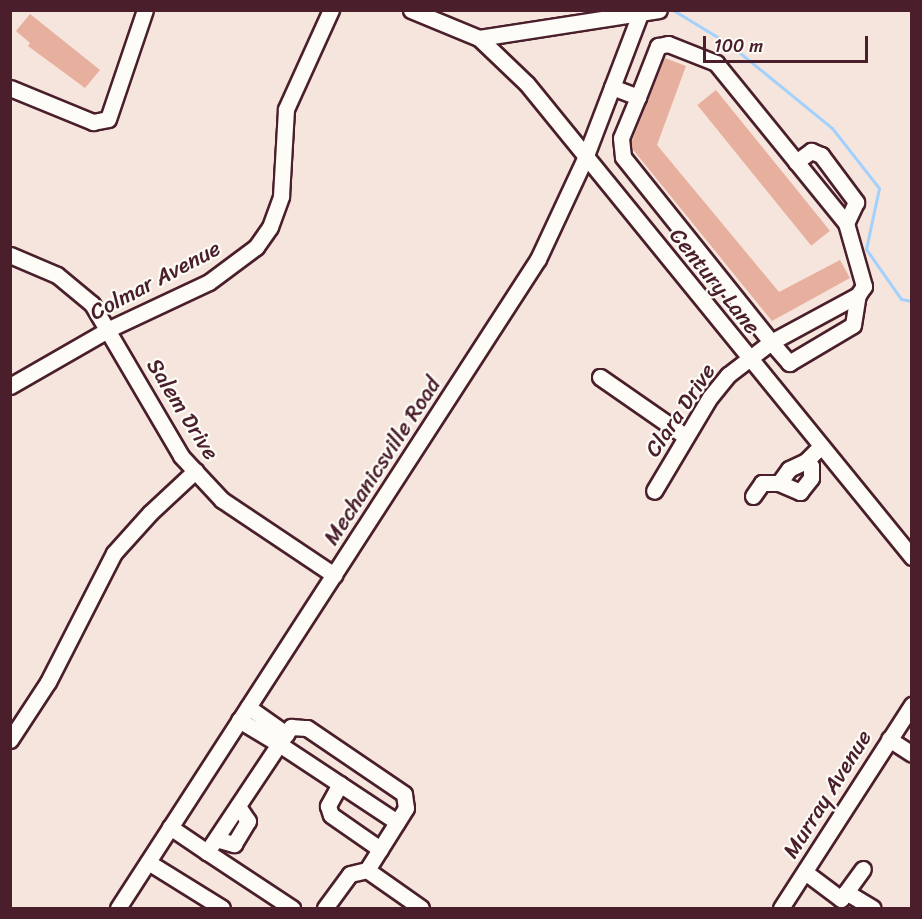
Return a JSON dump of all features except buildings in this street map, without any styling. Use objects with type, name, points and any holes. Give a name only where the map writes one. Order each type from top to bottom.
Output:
[{"type":"street","points":[[10,88],[93,122],[108,119],[145,10]]},
{"type":"street","name":"Colmar Avenue","points":[[10,386],[109,329],[209,282],[248,255],[261,239],[281,196],[286,109],[331,10]]},
{"type":"street","points":[[411,10],[479,38],[651,12]]},
{"type":"street","name":"Mechanicsville Road","points":[[118,909],[538,259],[585,158],[612,87],[651,12]]},
{"type":"street","name":"Century Lane","points":[[479,38],[526,84],[912,557]]},
{"type":"street","points":[[668,44],[716,63],[796,162],[846,223],[864,277],[858,295],[853,325],[789,363],[623,157],[621,138],[658,46],[668,44]]},
{"type":"street","points":[[612,87],[638,97]]},
{"type":"street","points":[[796,162],[811,151],[821,155],[856,202],[846,223]]},
{"type":"street","name":"Salem Drive","points":[[10,255],[57,275],[92,304],[109,329],[165,432],[195,471],[242,516],[334,575]]},
{"type":"street","name":"Clara Drive","points":[[654,491],[685,435],[728,375],[771,342],[858,295]]},
{"type":"street","points":[[600,377],[685,435]]},
{"type":"street","points":[[779,483],[789,469],[806,461],[820,447]]},
{"type":"street","points":[[753,496],[762,483],[779,483],[801,492],[810,478],[811,466],[806,461]]},
{"type":"street","points":[[10,740],[48,682],[114,554],[195,471]]},
{"type":"street","name":"Murray Avenue","points":[[781,909],[912,705]]},
{"type":"street","points":[[244,714],[283,739],[340,784],[397,822]]},
{"type":"street","points":[[207,852],[291,727],[307,728],[404,794],[406,808],[368,870],[350,874],[325,909]]},
{"type":"street","points":[[889,739],[912,754]]},
{"type":"street","points":[[340,784],[328,806],[331,815],[380,849]]},
{"type":"street","points":[[170,827],[292,909]]},
{"type":"street","points":[[148,862],[222,909]]},
{"type":"street","points":[[805,872],[841,899],[863,869]]},
{"type":"street","points":[[368,870],[421,909]]},
{"type":"street","points":[[846,892],[873,909]]},
{"type":"waterway","points":[[673,10],[729,44],[832,128],[879,188],[866,249],[901,299],[912,301]]}]
